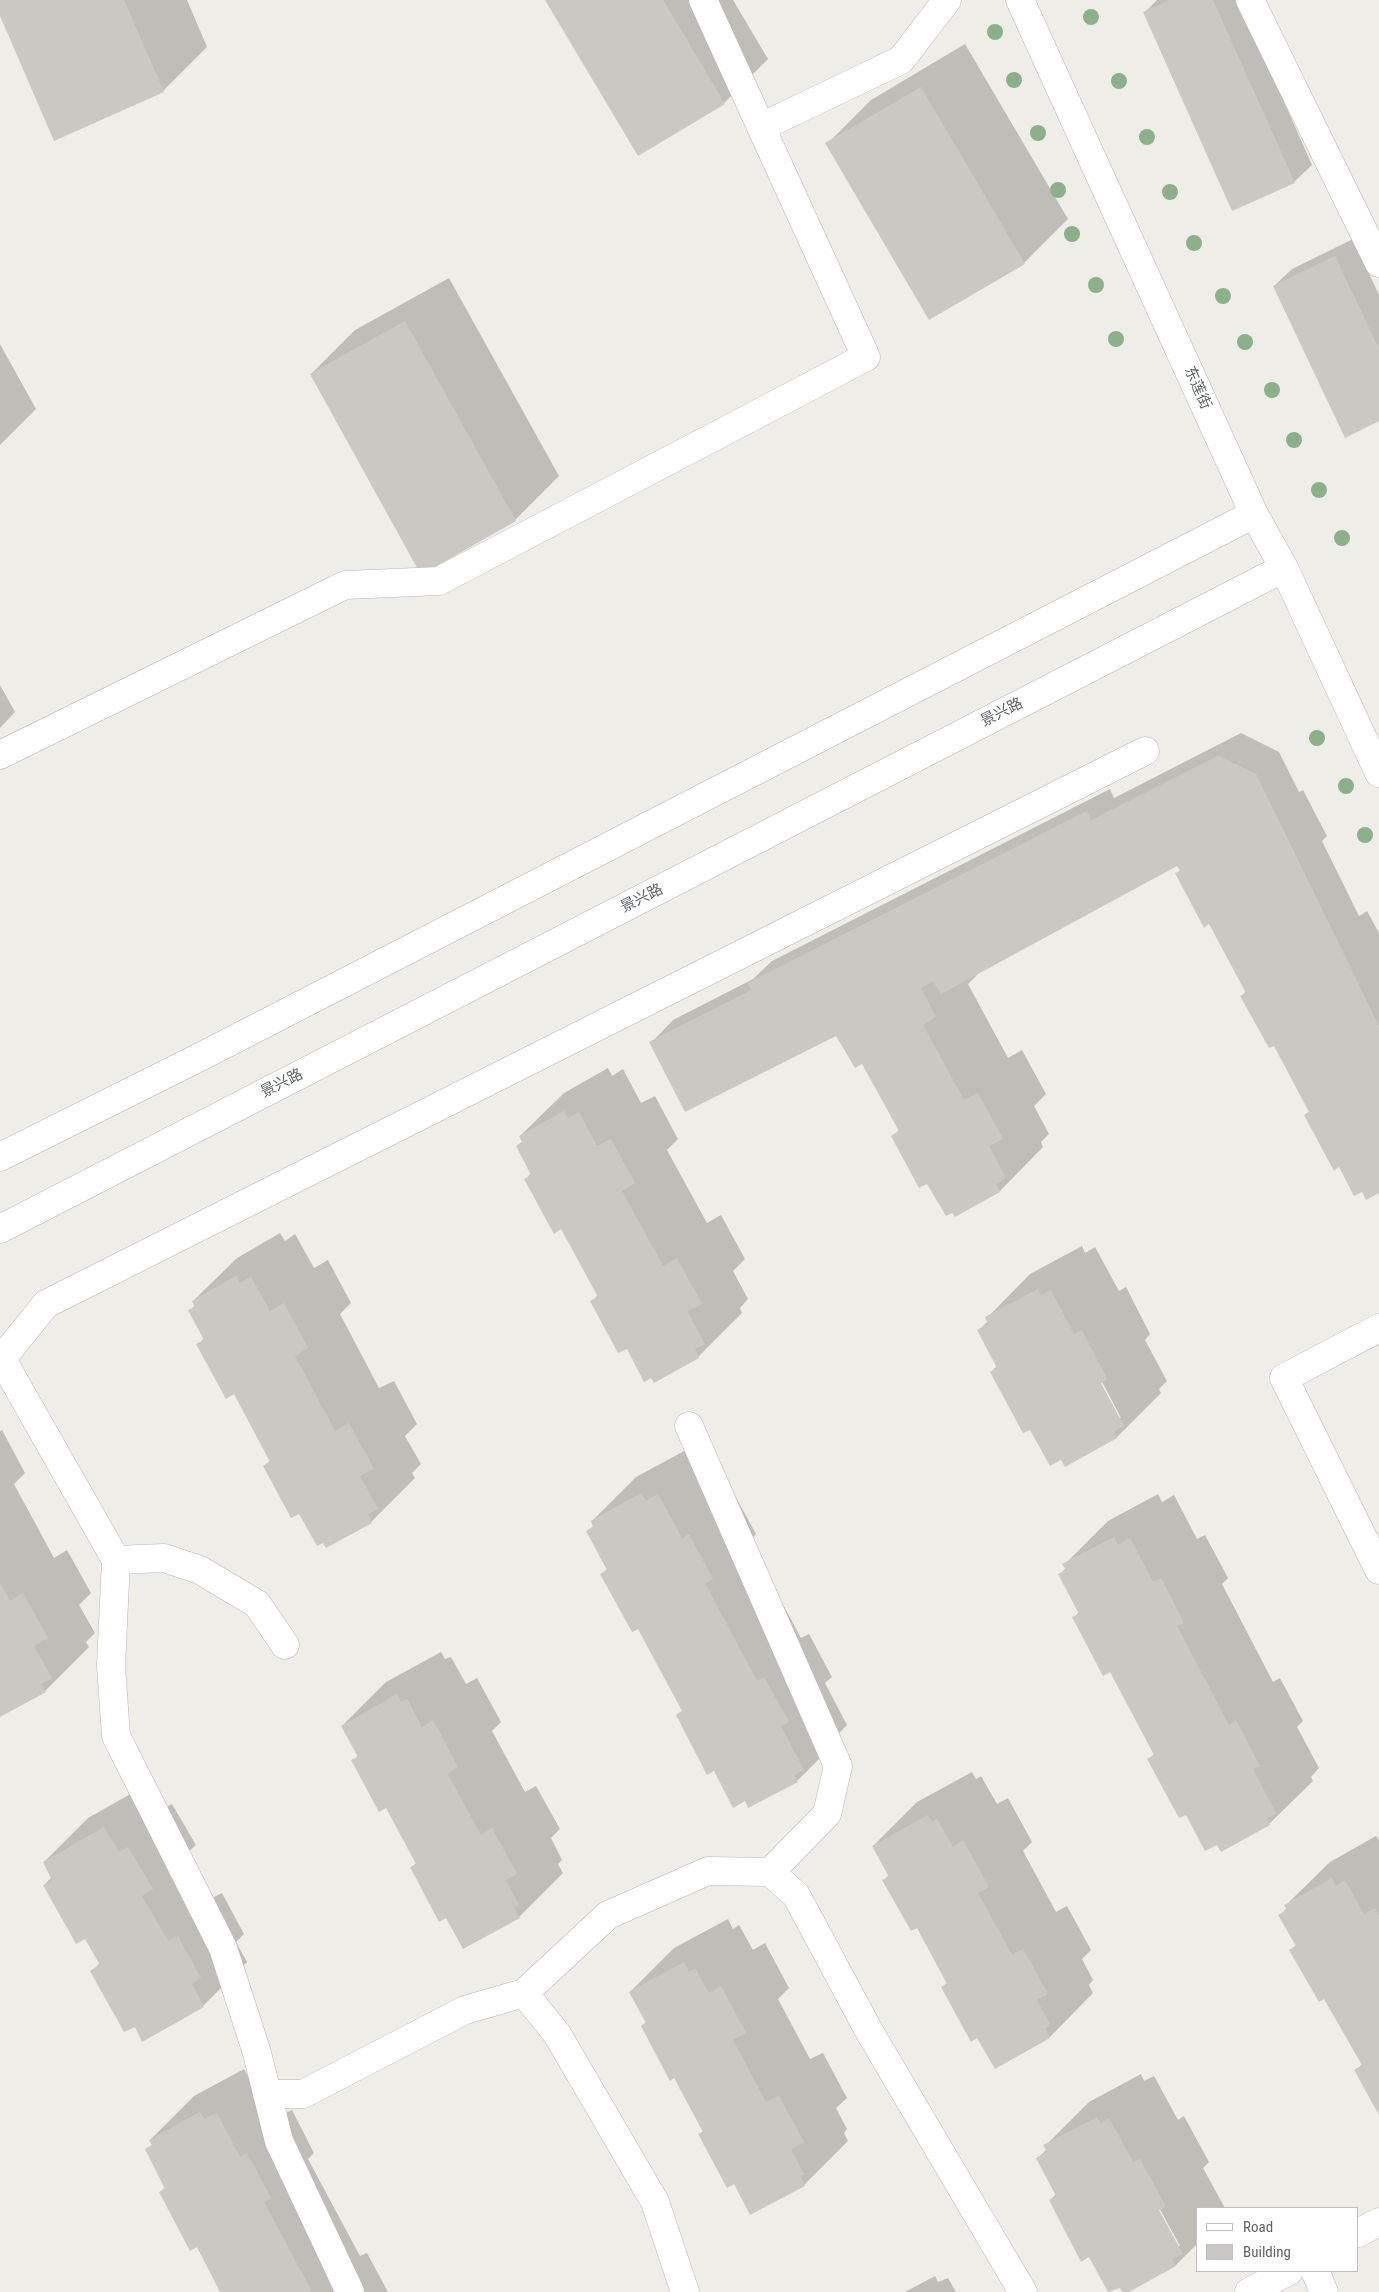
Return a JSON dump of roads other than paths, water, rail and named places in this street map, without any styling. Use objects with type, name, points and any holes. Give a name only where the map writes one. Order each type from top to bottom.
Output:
[{"type":"street","points":[[0,755],[345,585],[439,581],[866,357],[702,0]]},
{"type":"street","points":[[761,127],[901,60],[947,0]]},
{"type":"street","name":"东莲街","points":[[1020,0],[1254,514],[1284,568],[1379,773]]},
{"type":"street","points":[[1250,0],[1379,263]]},
{"type":"street","points":[[0,1157],[209,1052],[1254,514]]},
{"type":"street","name":"景兴路","points":[[0,1229],[1284,568]]},
{"type":"street","points":[[350,2292],[279,2141],[257,2053],[223,1948],[116,1736],[111,1666],[116,1560],[1,1359],[46,1304],[1145,751]]},
{"type":"street","points":[[1379,1328],[1284,1378],[1379,1570]]},
{"type":"street","points":[[689,1426],[838,1766],[827,1814],[770,1872]]},
{"type":"street","points":[[116,1560],[164,1558],[200,1570],[257,1604],[285,1645]]},
{"type":"street","points":[[267,2094],[303,2094],[465,2010],[524,1993],[608,1915],[708,1871],[770,1872],[796,1895],[869,2031],[1024,2292]]},
{"type":"street","points":[[524,1993],[557,2034],[655,2202],[685,2292]]},
{"type":"street","points":[[1359,2232],[1379,2222]]},
{"type":"street","points":[[1249,2292],[1286,2272]]},
{"type":"street","points":[[1314,2272],[1324,2292]]}]
